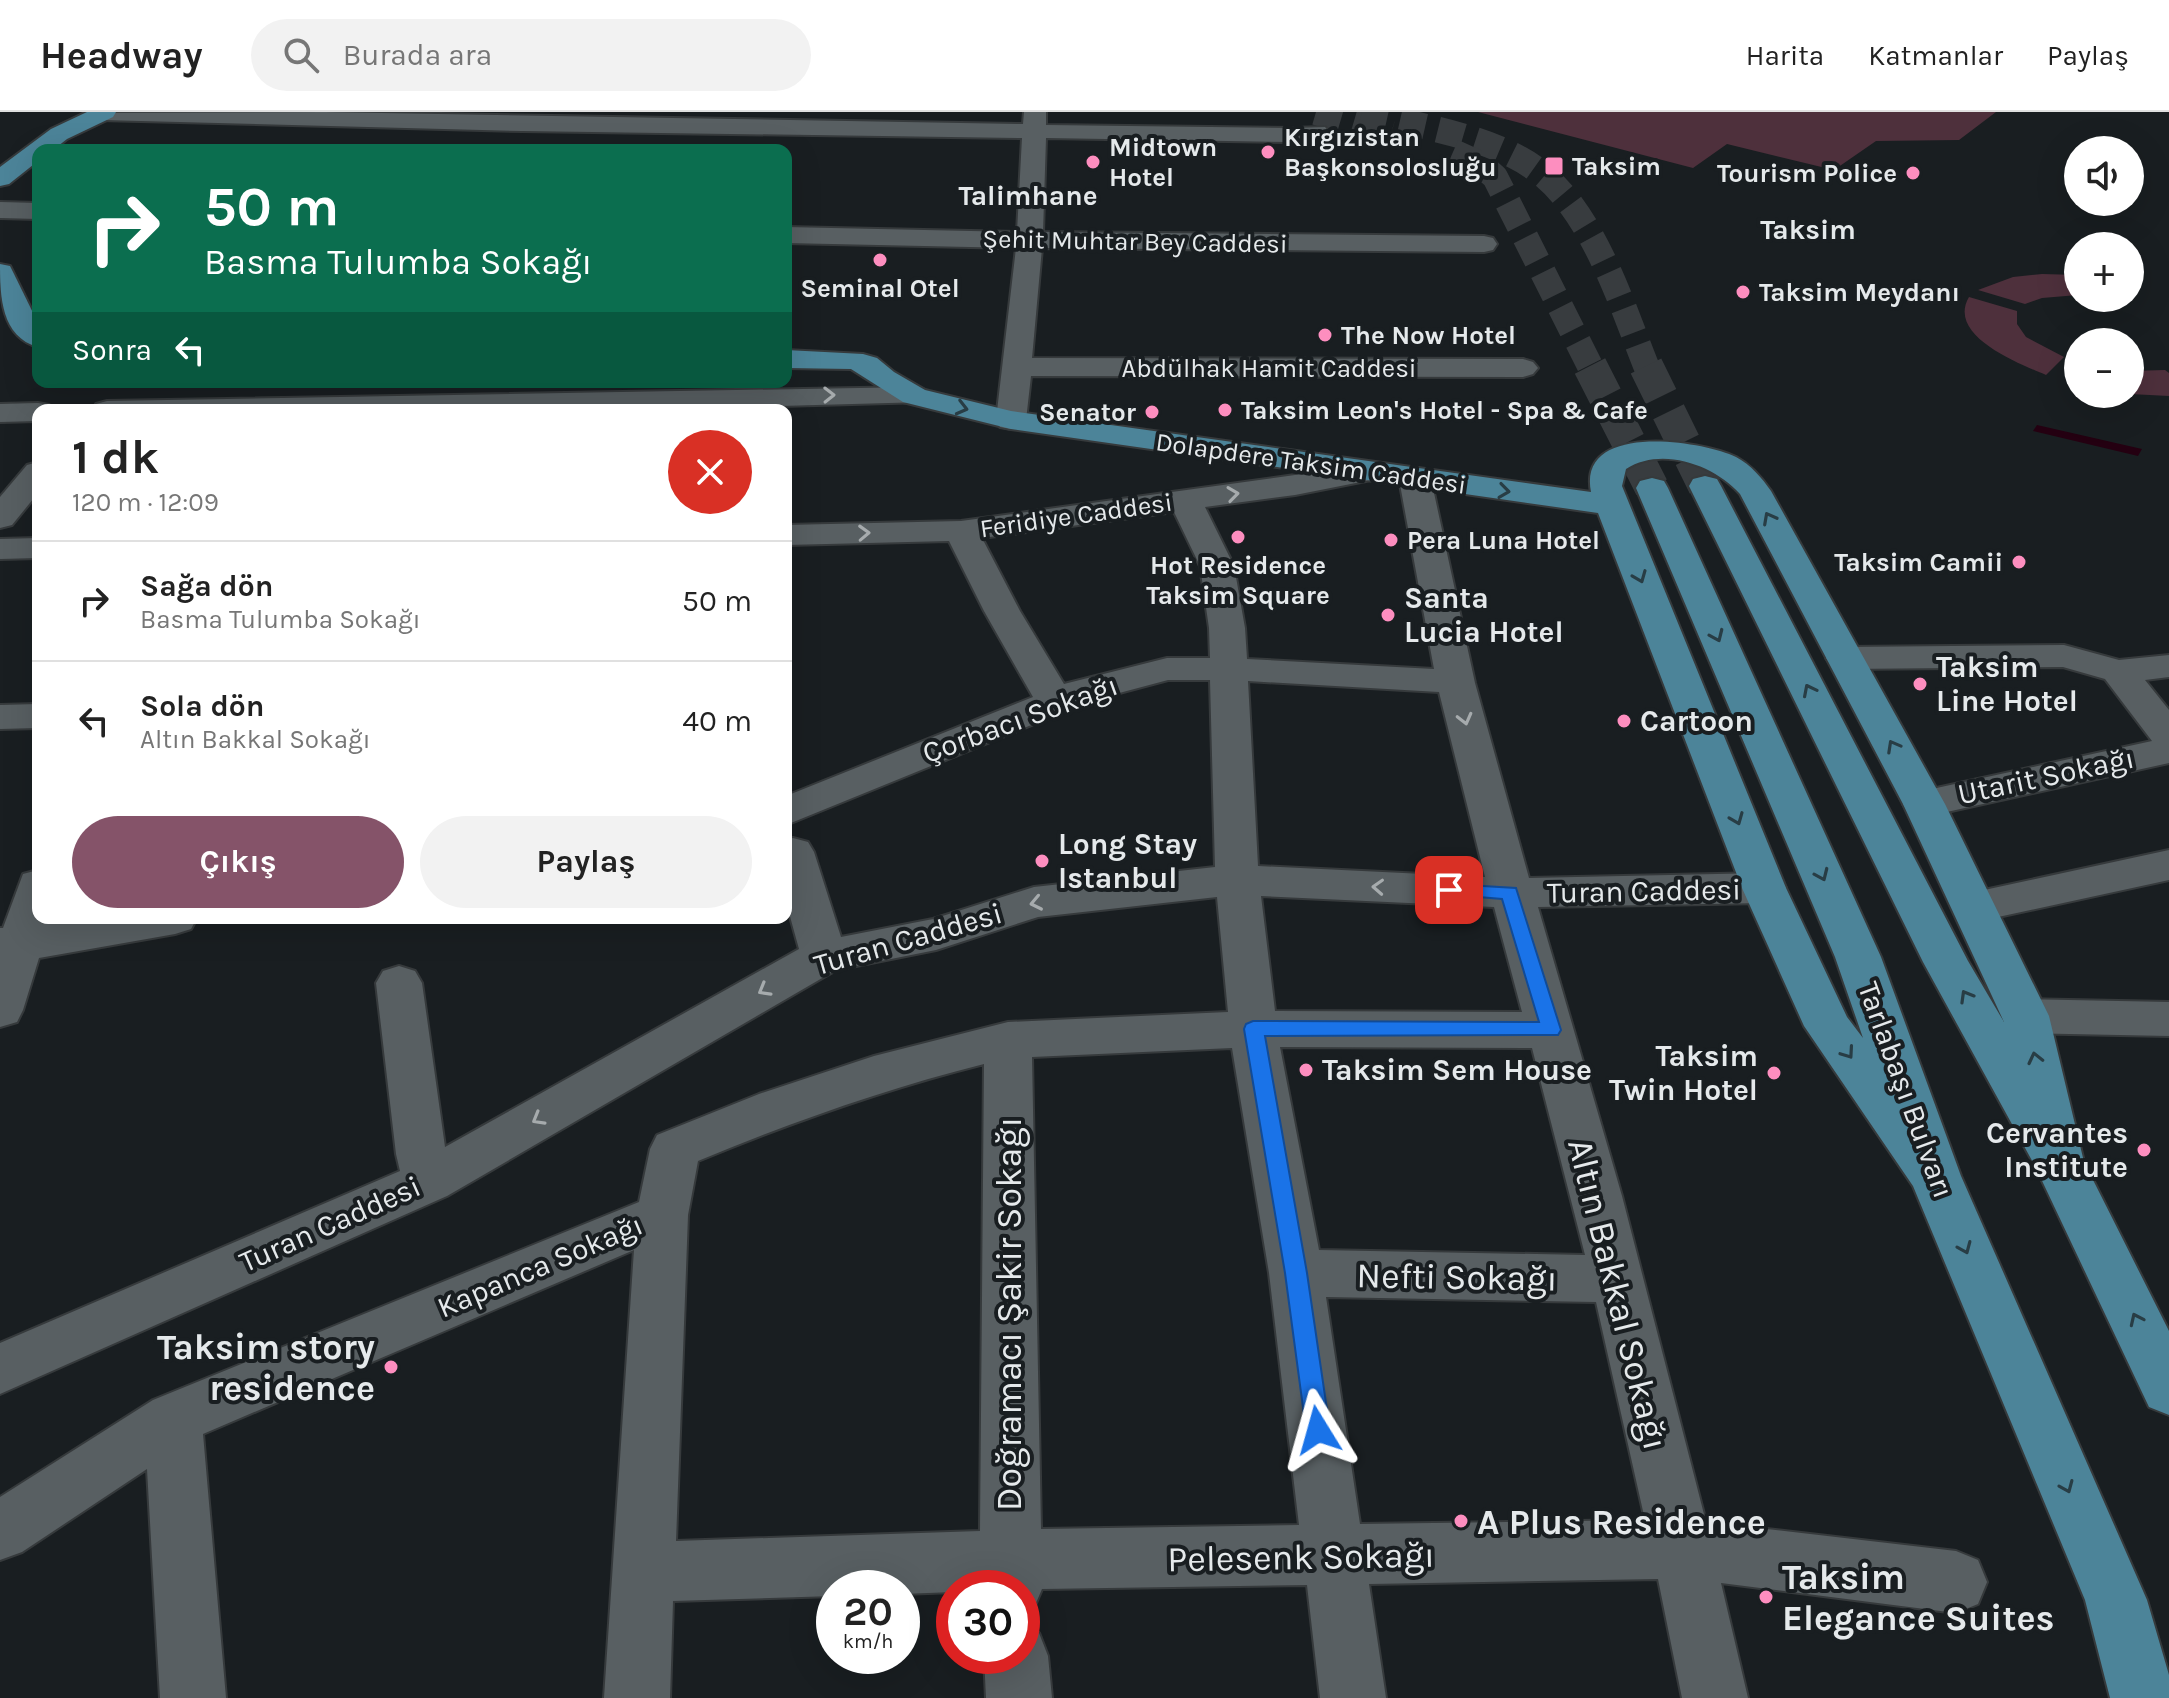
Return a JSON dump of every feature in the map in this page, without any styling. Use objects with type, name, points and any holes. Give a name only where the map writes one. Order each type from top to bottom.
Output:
[{"type":"main road","points":[[46,144],[59,134],[104,113]]},
{"type":"main road","points":[[0,179],[32,155]]},
{"type":"main road","points":[[0,272],[28,332],[32,334]]},
{"type":"main road","points":[[792,359],[853,360],[867,364],[883,378],[914,396],[1011,420]]},
{"type":"main road","name":"Dolapdere Taksim Caddesi","points":[[1011,420],[1611,505]]},
{"type":"main road","points":[[1935,1176],[1828,1026],[1764,888],[1611,505],[1605,484],[1607,473],[1613,464],[1636,452],[1670,450],[1693,453],[1724,464],[1755,491],[1924,804],[2026,1016],[2059,1162]]},
{"type":"main road","points":[[1705,486],[1946,962],[2059,1162],[2169,1389]]},
{"type":"main road","name":"Tarlabaşı Bulvarı","points":[[1652,488],[1858,957],[1935,1176],[2116,1600],[2143,1698]]},
{"type":"street","points":[[104,113],[1035,122],[1292,135],[1317,132]]},
{"type":"street","points":[[509,144],[528,118]]},
{"type":"street","points":[[1011,420],[1030,240],[1035,122]]},
{"type":"street","points":[[0,210],[32,211]]},
{"type":"street","name":"Şehit Muhtar Bey Caddesi","points":[[792,235],[1484,244]]},
{"type":"street","name":"Abdülhak Hamit Caddesi","points":[[1015,367],[1523,368]]},
{"type":"street","points":[[401,404],[914,396]]},
{"type":"street","points":[[0,413],[32,412]]},
{"type":"street","name":"Feridiye Caddesi","points":[[792,535],[961,531],[1185,501],[1365,472]]},
{"type":"street","points":[[0,518],[32,479]]},
{"type":"street","name":"Altın Bakkal Sokağı","points":[[1415,479],[1455,681],[1509,893],[1551,1030],[1618,1279],[1684,1549],[1715,1698]]},
{"type":"street","points":[[1185,501],[1217,566],[1227,628],[1237,880],[1253,1029],[1296,1273],[1353,1698]]},
{"type":"street","points":[[961,531],[1055,701]]},
{"type":"street","points":[[0,549],[32,548]]},
{"type":"street","points":[[1845,658],[2064,656],[2118,671],[2169,666]]},
{"type":"street","name":"Çorbacı Sokağı","points":[[792,831],[1055,701],[1167,669],[1227,669],[1455,681]]},
{"type":"street","points":[[2118,671],[2169,736]]},
{"type":"street","points":[[0,717],[32,716]]},
{"type":"street","name":"Utarit Sokağı","points":[[1924,804],[2169,750]]},
{"type":"street","points":[[792,839],[824,956]]},
{"type":"street","points":[[1975,907],[2169,865]]},
{"type":"street","name":"Turan Caddesi","points":[[0,1369],[429,1181],[824,956],[936,934],[1034,902],[1130,889],[1237,880],[1509,893],[1764,888]]},
{"type":"street","points":[[0,1010],[10,944],[32,898]]},
{"type":"street","points":[[10,944],[137,924]]},
{"type":"street","points":[[399,983],[421,1154],[429,1181]]},
{"type":"street","points":[[2026,1016],[2169,1019]]},
{"type":"street","name":"Kapanca Sokağı","points":[[0,1531],[173,1419],[662,1215],[675,1149],[776,1108],[891,1069],[1008,1040],[1253,1029],[1551,1030]]},
{"type":"street","name":"Doğramacı Şakir Sokağı","points":[[1008,1040],[1010,1570]]},
{"type":"street","points":[[637,1698],[662,1215]]},
{"type":"street","name":"Nefti Sokağı","points":[[1296,1273],[1618,1279]]},
{"type":"street","points":[[173,1419],[193,1698]]},
{"type":"street","name":"Pelesenk Sokağı","points":[[1040,1572],[1335,1556],[1684,1549],[1956,1582]]},
{"type":"street","name":"Pelesenk Sokağı","points":[[644,1572],[936,1574]]},
{"type":"street","points":[[1017,1674],[1019,1698]]},
{"type":"shaded area","points":[[1478,112],[1996,112],[1959,140],[1876,141],[1834,170],[1727,144],[1693,168]]},
{"type":"shaded area","points":[[2064,275],[2064,296],[2042,298],[2025,304],[1978,290],[2013,277]]},
{"type":"shaded area","points":[[1969,297],[2017,311],[2017,324],[2026,337],[2064,357],[2046,375],[2020,364],[1976,336],[1968,324],[1965,311]]},
{"type":"shaded area","points":[[2165,370],[2169,373],[2169,396],[2144,395],[2144,371]]},
{"type":"shaded area","points":[[2037,425],[2142,449],[2138,456],[2033,431]]},
{"type":"tunnel","points":[[1316,112],[1391,134]]},
{"type":"tunnel","points":[[1362,112],[1476,140],[1519,158],[1537,170],[1557,188],[1590,234],[1647,368]]},
{"type":"tunnel","points":[[1453,152],[1480,164],[1495,177],[1591,368]]},
{"type":"tunnel","points":[[1590,366],[1652,488]]},
{"type":"tunnel","points":[[1646,366],[1705,486]]},
{"type":"place","name":"Kırgızistan Başkonsolosluğu","points":[[1268,152]]},
{"type":"place","name":"Midtown Hotel","points":[[1093,162]]},
{"type":"place","name":"Taksim","points":[[1554,166]]},
{"type":"place","name":"Tourism Police","points":[[1913,173]]},
{"type":"place","name":"Seminal Otel","points":[[880,260]]},
{"type":"place","name":"Taksim Meydanı","points":[[1743,292]]},
{"type":"place","name":"The Now Hotel","points":[[1325,335]]},
{"type":"place","name":"Taksim Leon's Hotel - Spa & Cafe","points":[[1225,410]]},
{"type":"place","name":"Senator","points":[[1152,412]]},
{"type":"place","name":"Hot Residence Taksim Square","points":[[1238,537]]},
{"type":"place","name":"Pera Luna Hotel","points":[[1391,540]]},
{"type":"place","name":"Taksim Camii","points":[[2019,562]]},
{"type":"place","name":"Santa Lucia Hotel","points":[[1388,615]]},
{"type":"place","name":"Taksim Line Hotel","points":[[1920,684]]},
{"type":"place","name":"Cartoon","points":[[1624,721]]},
{"type":"place","name":"Long Stay Istanbul","points":[[1042,861]]},
{"type":"place","name":"Taksim Sem House","points":[[1306,1070]]},
{"type":"place","name":"Taksim Twin Hotel","points":[[1774,1073]]},
{"type":"place","name":"Cervantes Institute","points":[[2144,1150]]},
{"type":"place","name":"Taksim story residence","points":[[391,1367]]},
{"type":"place","name":"A Plus Residence","points":[[1461,1521]]},
{"type":"place","name":"Taksim Elegance Suites","points":[[1766,1597]]},
{"type":"district","name":"Talimhane","points":[[1028,195]]},
{"type":"district","name":"Taksim","points":[[1808,229]]},
{"type":"route","points":[[1318,1430],[1296,1273],[1253,1029],[1551,1030],[1509,893],[1449,890]]}]
